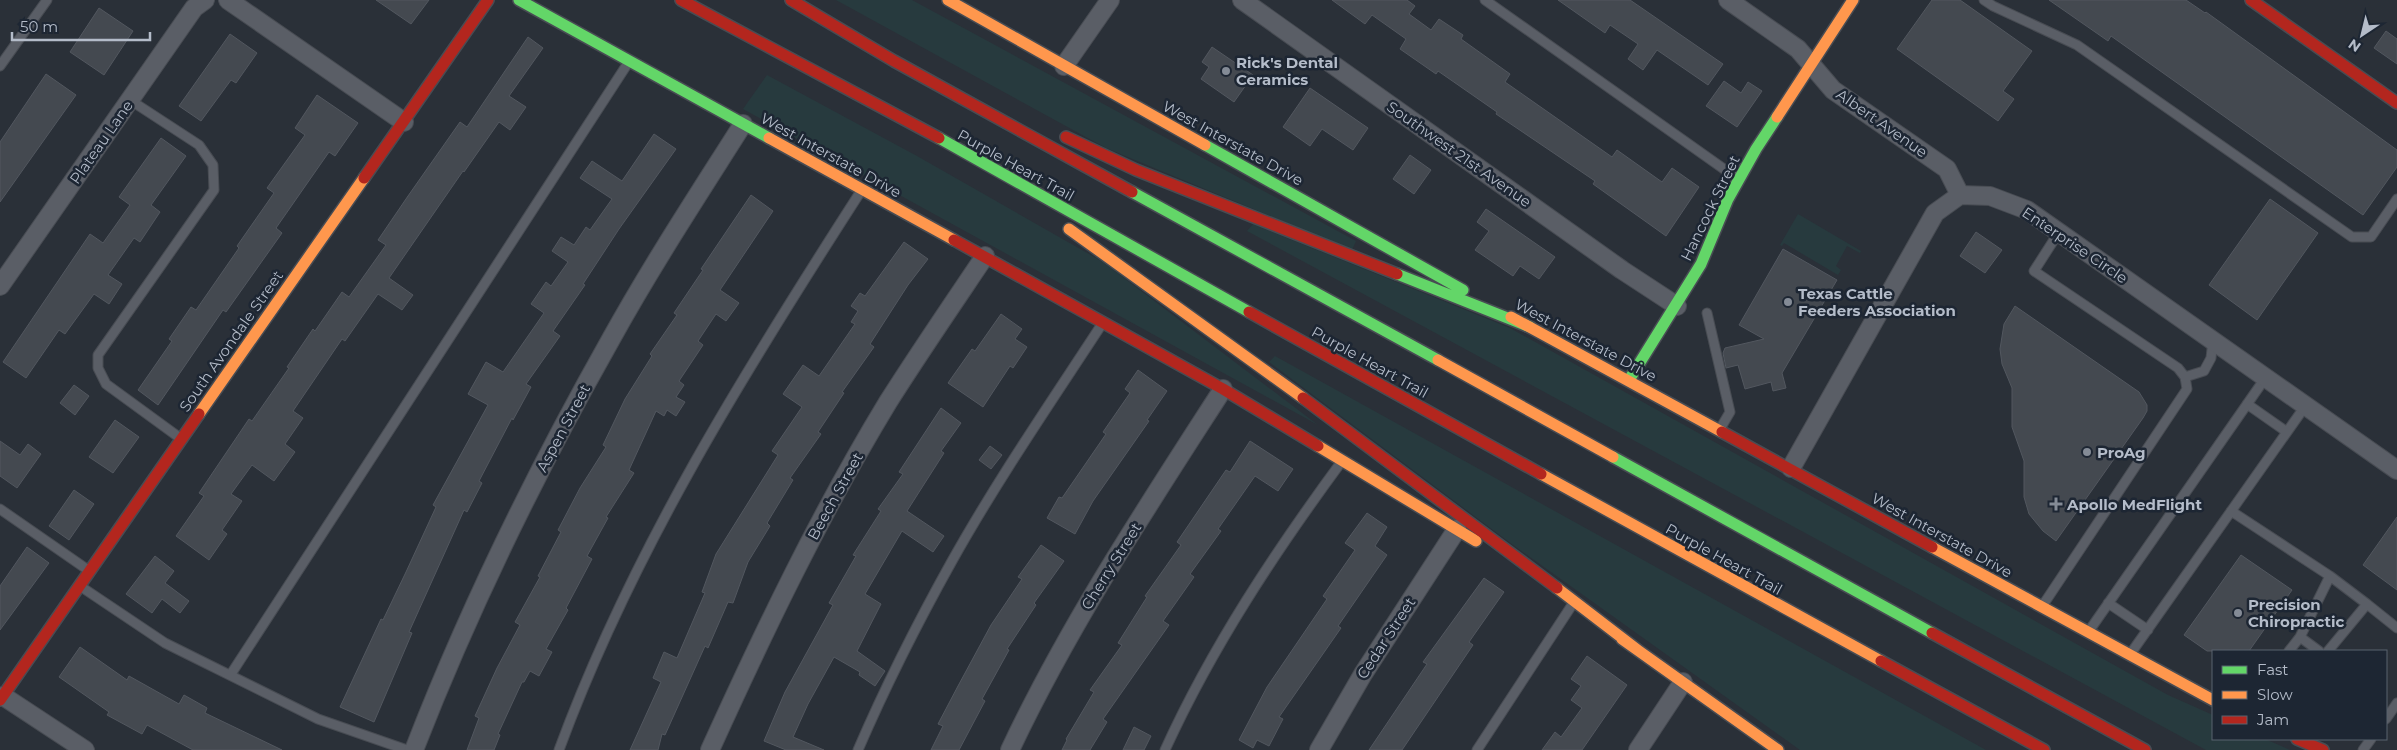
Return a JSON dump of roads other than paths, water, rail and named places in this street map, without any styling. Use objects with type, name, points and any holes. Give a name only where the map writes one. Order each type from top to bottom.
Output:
[{"type":"main road","name":"South Avondale Street","points":[[1,698],[488,0]]},
{"type":"main road","name":"West Interstate Drive","points":[[519,0],[1223,389],[1457,529],[1639,651]]},
{"type":"main road","name":"Purple Heart Trail","points":[[681,0],[737,28],[1850,646],[2044,750]]},
{"type":"main road","points":[[791,0],[894,61],[2145,750]]},
{"type":"main road","name":"West Interstate Drive","points":[[948,0],[1530,326],[1791,468],[2087,633],[2212,699]]},
{"type":"main road","name":"Hancock Street","points":[[1629,380],[1677,306],[1701,264],[1728,199],[1739,179],[1853,0]]},
{"type":"main road","points":[[2251,0],[2397,103]]},
{"type":"main road","points":[[894,61],[1020,117]]},
{"type":"main road","points":[[1056,133],[1136,170],[1530,326]]},
{"type":"main road","points":[[960,151],[1039,208]]},
{"type":"main road","points":[[1063,225],[1170,300],[1471,522],[1639,651],[1778,750]]},
{"type":"main road","points":[[2299,740],[2322,750]]},
{"type":"street","name":"Plateau Lane","points":[[0,286],[194,8],[205,0]]},
{"type":"street","points":[[228,0],[404,122]]},
{"type":"street","points":[[1064,66],[1110,0]]},
{"type":"street","name":"Southwest 21st Avenue","points":[[1242,0],[1677,306]]},
{"type":"street","name":"Albert Avenue","points":[[1728,0],[1798,49],[1833,90],[1947,169],[1960,195]]},
{"type":"street","name":"Aspen Street","points":[[414,750],[438,688],[505,540],[570,414],[656,262],[743,124]]},
{"type":"street","points":[[1791,468],[1935,213],[1960,195]]},
{"type":"street","name":"Enterprise Circle","points":[[1960,195],[1990,196],[2027,210],[2397,470]]},
{"type":"street","name":"Beech Street","points":[[710,750],[772,616],[853,464],[889,402],[985,256]]},
{"type":"street","name":"Cherry Street","points":[[1010,750],[1071,631],[1107,570],[1223,389]]},
{"type":"street","name":"Cedar Street","points":[[1318,750],[1363,674],[1457,529]]},
{"type":"street","points":[[1638,750],[1683,682]]},
{"type":"street","points":[[1,698],[85,750]]},
{"type":"lane","points":[[0,66],[48,0]]},
{"type":"lane","points":[[1485,0],[1739,179]]},
{"type":"lane","points":[[1984,0],[2077,45],[2352,237],[2371,237],[2397,200]]},
{"type":"lane","points":[[231,674],[630,60]]},
{"type":"lane","points":[[130,100],[199,145],[213,165],[214,190],[98,355],[98,368],[106,384],[181,438]]},
{"type":"lane","points":[[559,750],[574,708],[624,597],[702,450],[770,332],[862,189]]},
{"type":"lane","points":[[2042,607],[2187,389],[2186,377],[2149,348],[2034,271],[2059,232]]},
{"type":"lane","points":[[1707,313],[1730,412],[1720,430]]},
{"type":"lane","points":[[858,750],[890,678],[953,560],[1020,450],[1103,322]]},
{"type":"lane","points":[[2186,377],[2204,371],[2211,358],[2213,340]]},
{"type":"lane","points":[[2087,633],[2266,378]]},
{"type":"lane","points":[[2247,404],[2287,432]]},
{"type":"lane","points":[[2130,656],[2306,405]]},
{"type":"lane","points":[[1165,750],[1190,695],[1282,542],[1342,460]]},
{"type":"lane","points":[[0,509],[90,570]]},
{"type":"lane","points":[[2231,511],[2330,576],[2397,628]]},
{"type":"lane","points":[[2290,650],[2300,637],[2330,576]]},
{"type":"lane","points":[[79,586],[165,643],[231,674],[318,719],[407,750]]},
{"type":"lane","points":[[2108,603],[2148,630]]},
{"type":"lane","points":[[2329,650],[2367,604]]},
{"type":"lane","points":[[1477,750],[1572,605]]},
{"type":"lane","points":[[2300,637],[2318,650]]},
{"type":"lane","points":[[2387,718],[2397,703]]},
{"type":"place","name":"Rick's Dental Ceramics","points":[[1226,71]]},
{"type":"place","name":"Texas Cattle Feeders Association","points":[[1788,302]]},
{"type":"place","name":"ProAg","points":[[2087,452]]},
{"type":"place","name":"Apollo MedFlight","points":[[2056,504]]},
{"type":"place","name":"Precision Chiropractic","points":[[2238,613]]}]
